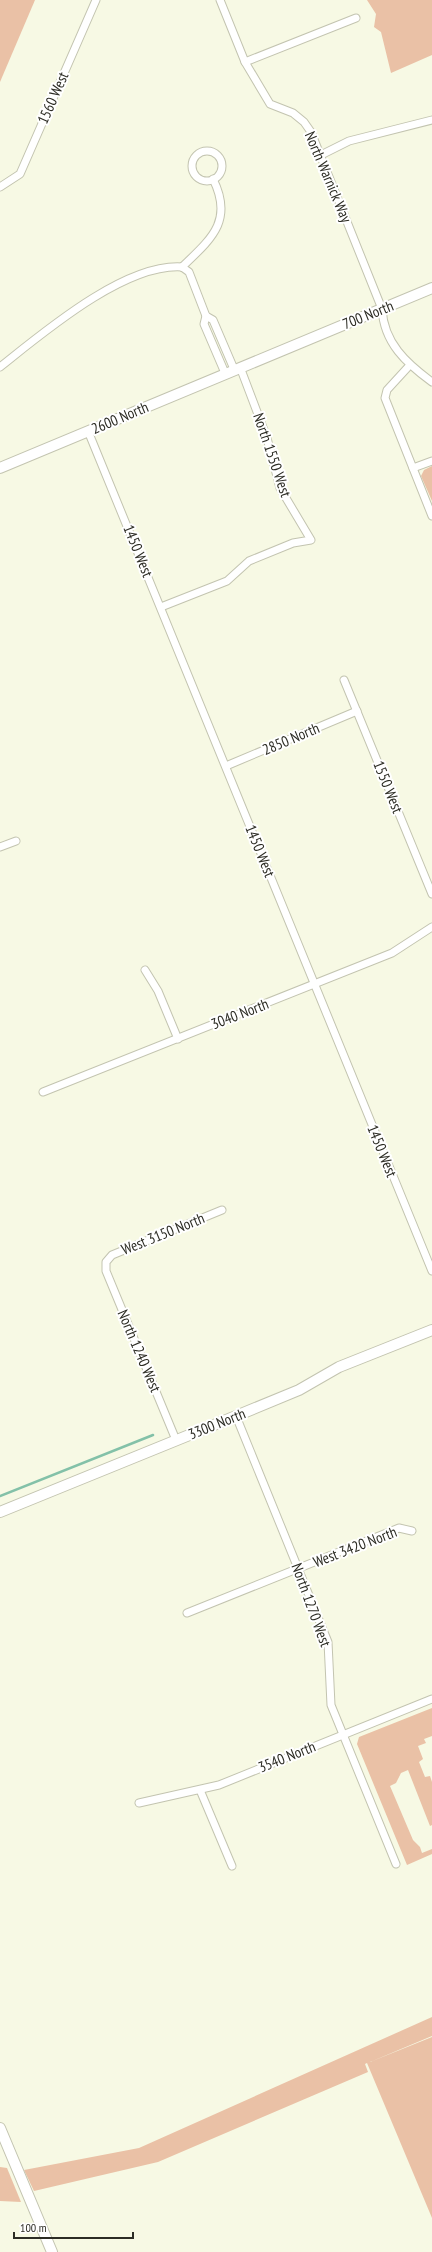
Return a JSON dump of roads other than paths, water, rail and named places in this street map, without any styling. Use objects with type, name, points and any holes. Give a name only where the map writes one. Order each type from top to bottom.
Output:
[{"type":"street","name":"1560 West","points":[[0,187],[20,174],[96,0]]},
{"type":"street","name":"North Warnick Way","points":[[220,0],[245,62],[270,104],[293,113],[304,122],[311,132],[382,309],[383,325],[393,345],[409,366],[432,382]]},
{"type":"street","points":[[245,62],[356,18]]},
{"type":"street","points":[[321,155],[349,141],[432,120]]},
{"type":"street","points":[[211,151],[221,160],[220,174],[213,180],[203,180],[195,174],[192,164],[197,154],[211,151]]},
{"type":"street","points":[[0,367],[75,308],[106,291],[157,268],[182,267],[209,241],[221,221],[222,204],[213,180]]},
{"type":"street","name":"North 1550 West","points":[[161,607],[227,581],[249,561],[293,543],[311,540],[280,488],[267,438],[233,370],[204,324],[206,316],[189,272],[182,267]]},
{"type":"street","name":"700 North","points":[[233,370],[432,288]]},
{"type":"street","points":[[409,366],[387,390],[385,398],[432,516]]},
{"type":"street","name":"2600 North","points":[[0,468],[233,370]]},
{"type":"street","name":"1450 West","points":[[88,431],[432,1271]]},
{"type":"street","points":[[412,468],[432,461]]},
{"type":"street","name":"1550 West","points":[[344,680],[432,894]]},
{"type":"street","name":"2850 North","points":[[226,766],[357,711]]},
{"type":"street","points":[[0,847],[16,841]]},
{"type":"street","name":"3040 North","points":[[42,1092],[392,953],[432,927]]},
{"type":"street","points":[[145,970],[158,991],[178,1039]]},
{"type":"street","name":"West 3150 North","points":[[106,1262],[112,1255],[222,1210]]},
{"type":"street","name":"North 1240 West","points":[[106,1262],[106,1271],[176,1440]]},
{"type":"street","name":"3300 North","points":[[0,1512],[299,1390],[339,1367],[432,1330]]},
{"type":"street","name":"North 1270 West","points":[[236,1416],[328,1642],[332,1705],[396,1864]]},
{"type":"street","name":"West 3420 North","points":[[187,1613],[399,1528],[412,1531]]},
{"type":"street","name":"3540 North","points":[[139,1803],[219,1785],[432,1698]]},
{"type":"street","points":[[200,1790],[232,1866]]},
{"type":"street","points":[[0,2128],[52,2252]]},
{"type":"waterway","points":[[0,1496],[153,1435]]}]
